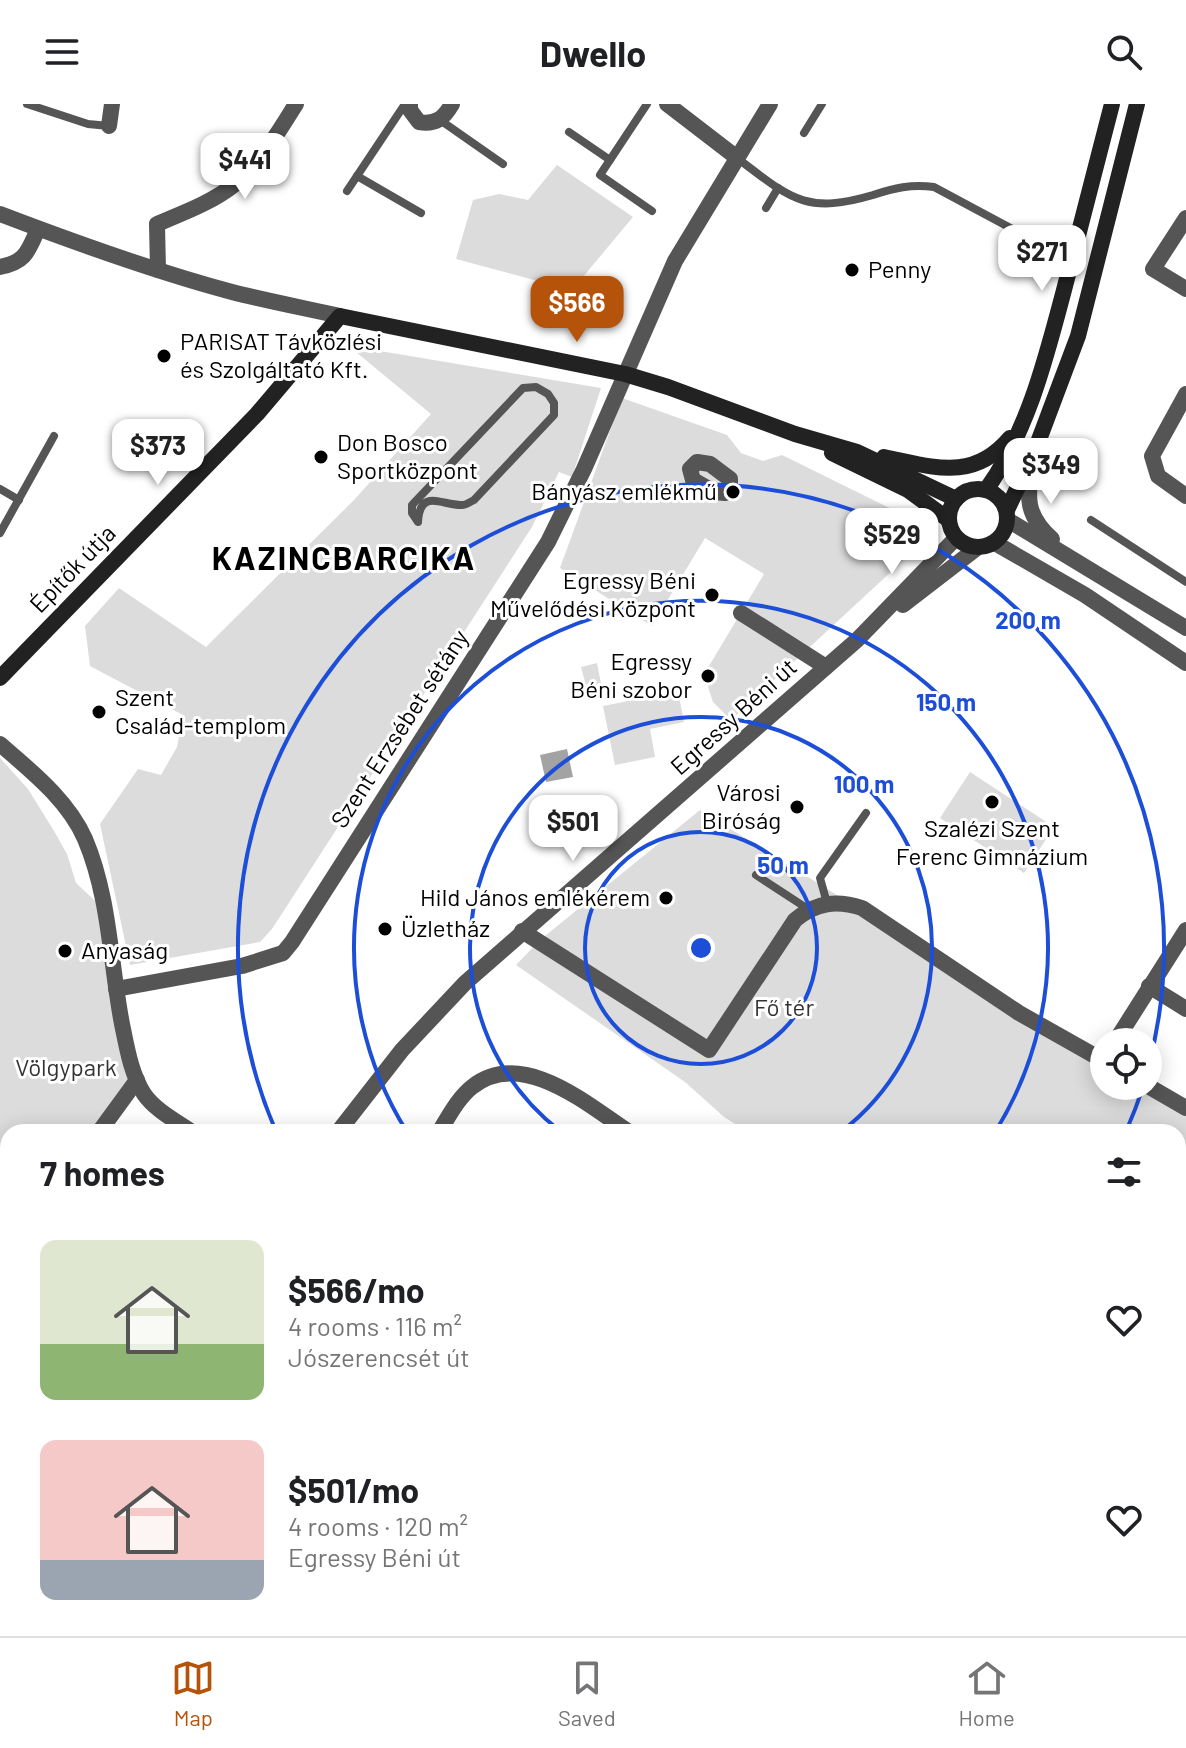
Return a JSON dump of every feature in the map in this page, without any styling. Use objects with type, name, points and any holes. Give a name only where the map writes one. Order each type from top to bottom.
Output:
[{"type":"street","points":[[109,126],[112,104]]},
{"type":"street","points":[[158,270],[157,224],[196,208],[235,184],[270,144],[296,104]]},
{"type":"street","points":[[408,104],[419,122],[433,124],[452,104]]},
{"type":"street","points":[[667,104],[736,157]]},
{"type":"street","name":"Szent Erzsébet sétány","points":[[116,989],[242,966],[283,953],[292,942],[548,542],[584,469],[675,261],[770,104]]},
{"type":"street","points":[[986,490],[1026,418],[1052,334],[1112,104]]},
{"type":"street","points":[[857,640],[977,548],[995,543],[1006,529],[1007,515],[1078,336],[1137,104]]},
{"type":"street","points":[[0,214],[158,270],[234,292],[625,374],[795,434],[857,452],[926,466],[968,467],[984,462],[1001,449],[1026,418]]},
{"type":"street","points":[[1186,218],[1153,269],[1186,289]]},
{"type":"street","points":[[0,267],[15,264],[24,257],[38,229]]},
{"type":"street","name":"Építők útja","points":[[0,678],[257,414],[340,316]]},
{"type":"street","points":[[1186,394],[1152,456],[1158,476],[1186,496]]},
{"type":"street","points":[[795,434],[908,490],[949,520]]},
{"type":"street","points":[[857,452],[956,499]]},
{"type":"street","points":[[1034,453],[1028,486],[1029,508],[1039,527],[1071,557]]},
{"type":"street","points":[[977,548],[969,547],[956,538],[949,512],[956,499],[967,491],[986,490],[1002,501],[1007,515],[1186,628]]},
{"type":"street","name":"Egressy Béni út","points":[[344,1124],[379,1077],[465,983],[857,640],[956,538]]},
{"type":"street","points":[[995,543],[1085,595],[1186,663]]},
{"type":"street","points":[[741,613],[826,667]]},
{"type":"street","points":[[0,744],[44,782],[84,836],[98,875],[106,911],[127,1052],[137,1080],[151,1102],[179,1124]]},
{"type":"street","points":[[522,931],[709,1050],[795,920],[808,909],[827,903],[849,904],[862,908],[1019,1013],[1090,1053]]},
{"type":"street","points":[[1124,1028],[1186,930]]},
{"type":"street","points":[[1149,986],[1186,1009]]},
{"type":"street","points":[[444,1124],[472,1087],[483,1079],[510,1074],[551,1081],[617,1124]]},
{"type":"street","points":[[105,1124],[137,1080]]},
{"type":"street","points":[[1162,1094],[1186,1108]]},
{"type":"lane","points":[[27,104],[88,124],[109,126]]},
{"type":"lane","points":[[347,191],[408,104]]},
{"type":"lane","points":[[647,104],[600,175],[652,211]]},
{"type":"lane","points":[[804,133],[822,104]]},
{"type":"lane","points":[[440,120],[503,164]]},
{"type":"lane","points":[[569,132],[610,160]]},
{"type":"lane","points":[[736,157],[792,197],[810,204],[834,205],[902,186],[934,187],[1035,241]]},
{"type":"lane","points":[[357,176],[421,213]]},
{"type":"lane","points":[[766,208],[778,188]]},
{"type":"lane","points":[[536,387],[548,394],[554,403],[554,415],[474,500],[462,505],[439,499],[425,504],[419,512],[418,522],[412,513],[412,505],[523,388],[536,387]]},
{"type":"lane","points":[[0,533],[54,436]]},
{"type":"lane","points":[[0,489],[19,500]]},
{"type":"lane","points":[[1091,520],[1186,582]]},
{"type":"lane","points":[[827,903],[820,878],[866,813]]},
{"type":"lane","points":[[756,875],[808,909]]},
{"type":"green space","points":[[557,165],[633,217],[572,290],[456,259],[473,200],[499,194],[528,200]]},
{"type":"green space","points":[[380,351],[601,388],[572,477],[559,472],[532,527],[272,929],[260,942],[130,965],[100,824],[138,769],[161,775],[177,747],[183,715],[90,666],[85,626],[119,588],[206,647],[354,500],[431,414],[356,352]]},
{"type":"green space","points":[[622,398],[727,435],[741,453],[763,461],[782,455],[922,524],[920,545],[731,720],[713,702],[708,687],[714,677],[706,671],[764,574],[705,538],[652,626],[560,568]]},
{"type":"green space","points":[[597,663],[603,694],[574,700],[571,686],[585,682],[581,667]]},
{"type":"green space","points":[[678,691],[684,722],[650,729],[655,757],[615,765],[603,706]]},
{"type":"green space","name":"Völgypark","points":[[0,758],[28,789],[54,831],[67,854],[76,883],[106,911],[137,1080],[105,1124],[0,1124]]},
{"type":"green space","points":[[970,772],[1054,827],[1024,873],[940,818]]},
{"type":"green space","points":[[566,806],[572,836],[544,841],[538,812]]},
{"type":"green space","name":"Fő tér","points":[[700,810],[1090,1052],[1090,1100],[1162,1100],[1162,1094],[1186,1108],[1186,1124],[735,1124],[685,1082],[516,965],[540,940]]},
{"type":"shaded area","points":[[567,749],[573,777],[546,782],[540,755]]},
{"type":"place","name":"Penny","points":[[852,270]]},
{"type":"place","name":"PARISAT Távközlési és Szolgáltató Kft.","points":[[164,356]]},
{"type":"place","name":"Don Bosco Sportközpont","points":[[321,457]]},
{"type":"place","name":"Bányász emlékmű","points":[[733,492]]},
{"type":"place","name":"Egressy Béni Művelődési Központ","points":[[712,595]]},
{"type":"place","name":"Egressy Béni szobor","points":[[708,676]]},
{"type":"place","name":"Szent Család-templom","points":[[99,712]]},
{"type":"place","name":"Szalézi Szent Ferenc Gimnázium","points":[[992,802]]},
{"type":"place","name":"Városi Biróság","points":[[797,807]]},
{"type":"place","name":"Hild János emlékérem","points":[[666,898]]},
{"type":"place","name":"Üzletház","points":[[385,929]]},
{"type":"place","name":"Anyaság","points":[[65,951]]},
{"type":"district","name":"KAZINCBARCIKA","points":[[344,559]]}]
